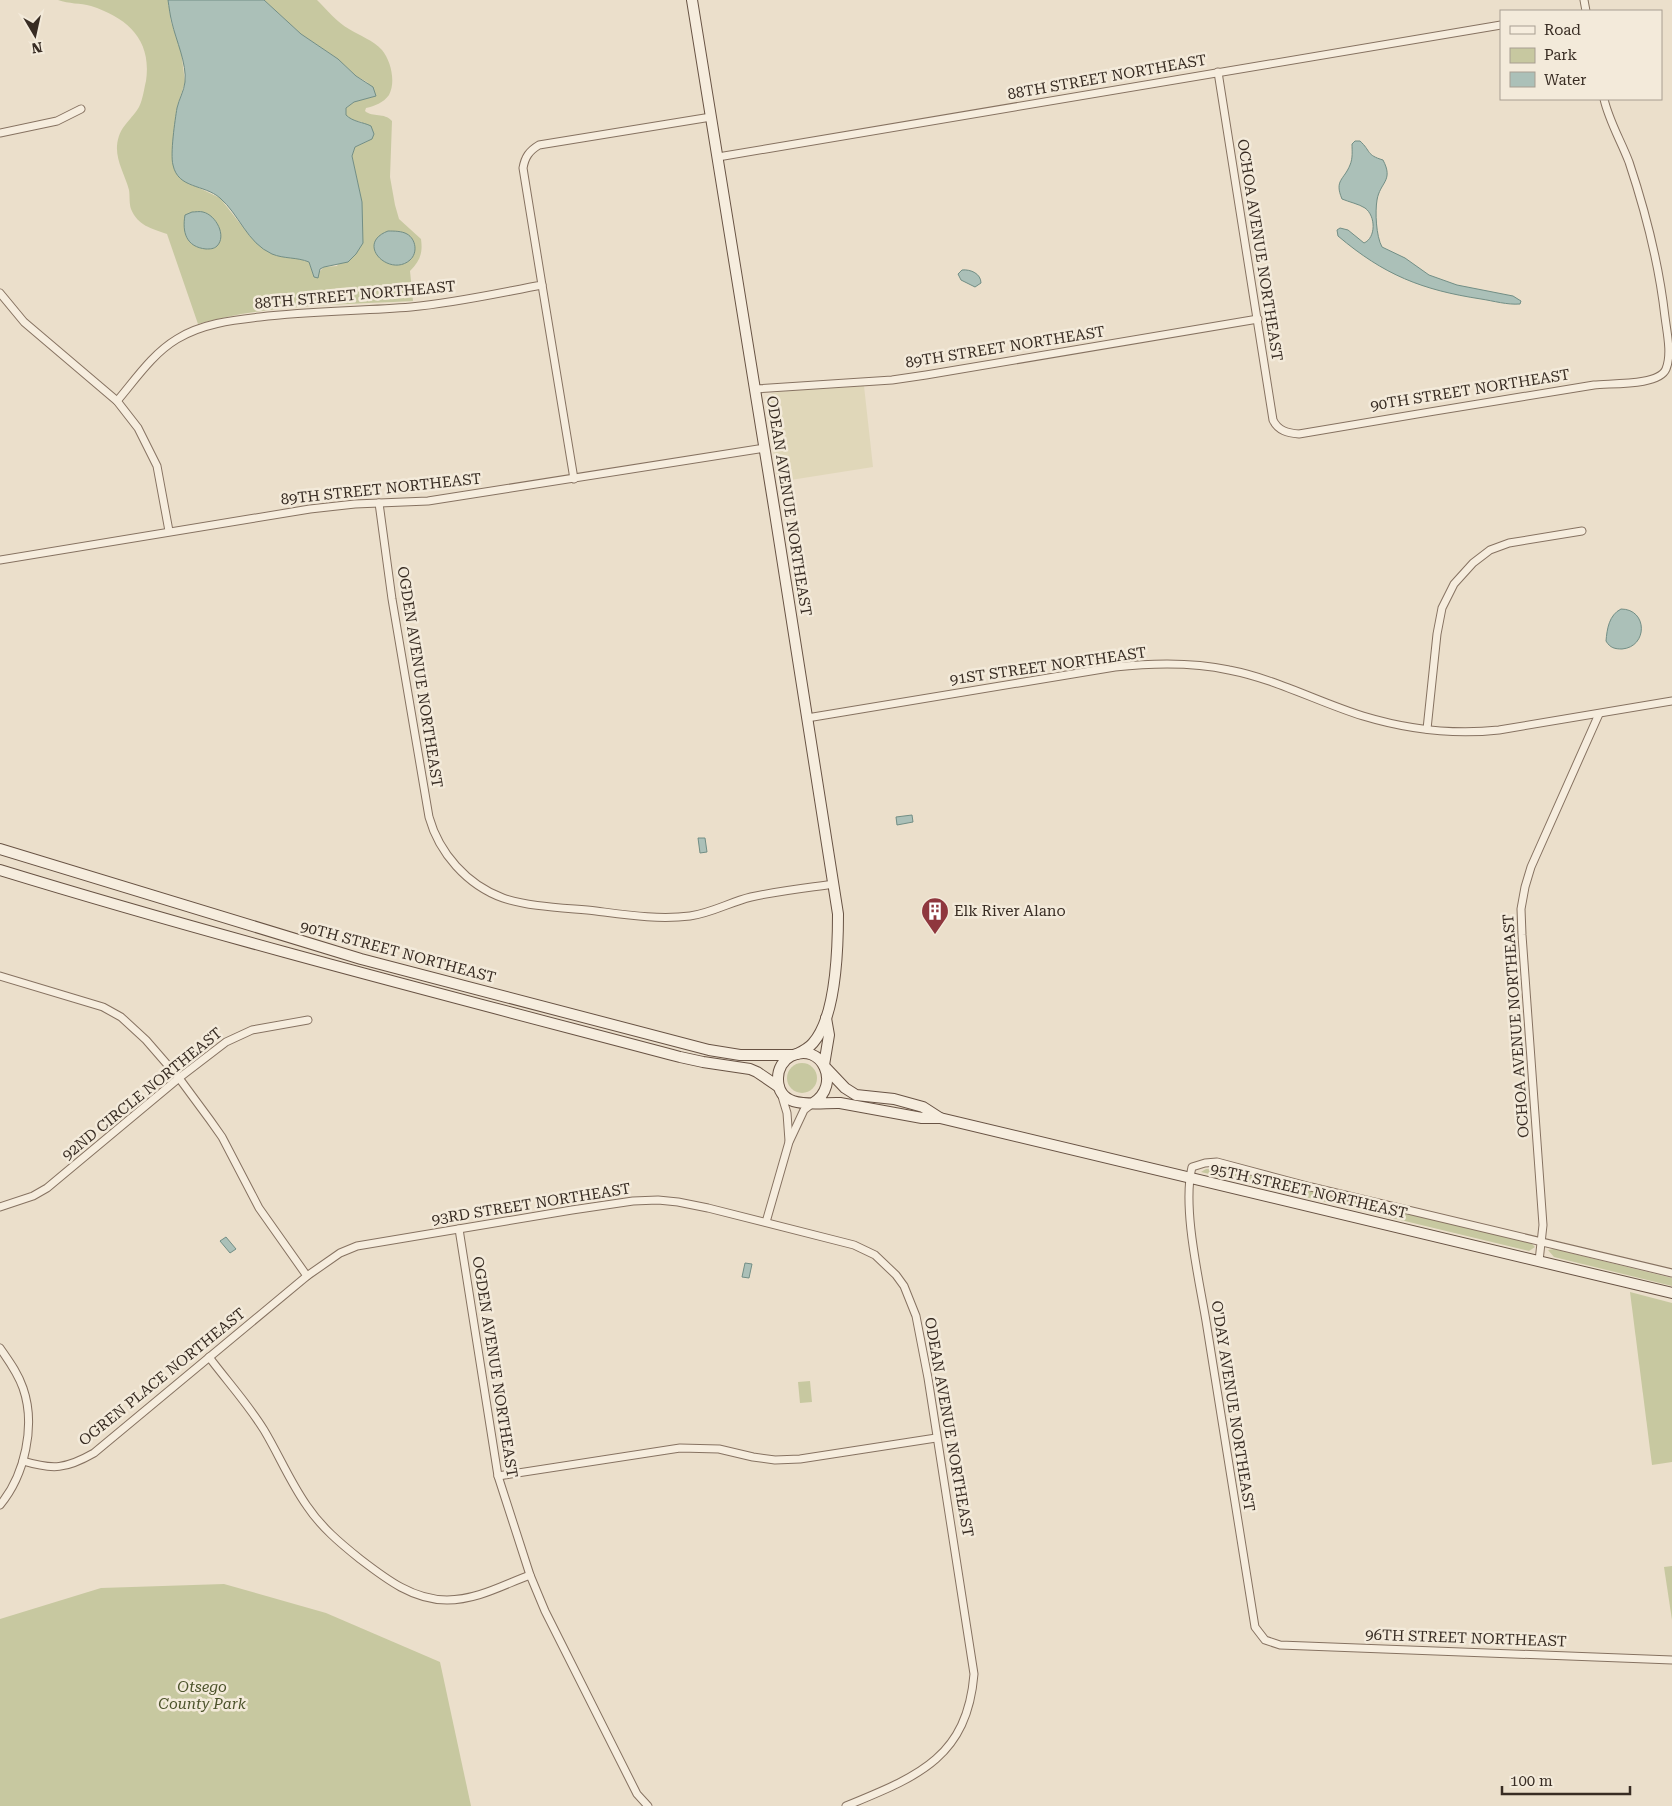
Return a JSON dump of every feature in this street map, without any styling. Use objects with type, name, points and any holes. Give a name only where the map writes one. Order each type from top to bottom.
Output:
[{"type":"main road","name":"ODEAN AVENUE NORTHEAST","points":[[692,0],[838,914],[838,948],[826,1017],[814,1042],[808,1048],[795,1055]]},
{"type":"main road","name":"90TH STREET NORTHEAST","points":[[0,849],[361,959],[709,1050],[740,1055],[795,1055]]},
{"type":"main road","name":"90TH STREET NORTHEAST","points":[[0,870],[193,928],[291,955],[680,1057],[750,1069],[779,1088]]},
{"type":"main road","name":"ODEAN AVENUE NORTHEAST","points":[[824,1066],[829,1035],[826,1017]]},
{"type":"main road","points":[[806,1054],[814,1056],[845,1088],[856,1095],[894,1099],[924,1107],[940,1118],[922,1118],[840,1103],[797,1103],[790,1100],[779,1088],[778,1075],[780,1068],[784,1061],[795,1055],[806,1054]]},
{"type":"main road","points":[[813,1103],[819,1099],[827,1085],[828,1077],[824,1066]]},
{"type":"main road","name":"95TH STREET NORTHEAST","points":[[940,1118],[1672,1293]]},
{"type":"street","name":"88TH STREET NORTHEAST","points":[[718,157],[1500,25]]},
{"type":"street","name":"OCHOA AVENUE NORTHEAST","points":[[1218,72],[1273,420],[1280,429]]},
{"type":"street","name":"90TH STREET NORTHEAST","points":[[1280,429],[1291,434],[1299,434],[1600,384],[1652,380],[1664,373],[1668,342],[1660,279],[1644,208],[1628,160],[1608,114],[1604,100]]},
{"type":"street","points":[[0,133],[57,120],[82,108]]},
{"type":"street","points":[[574,479],[523,168],[526,156],[530,150],[539,145],[711,117]]},
{"type":"street","name":"88TH STREET NORTHEAST","points":[[117,402],[163,349],[176,339],[209,326],[247,318],[298,312],[390,309],[434,305],[542,285]]},
{"type":"street","points":[[0,293],[24,322],[117,402],[138,428],[157,466],[169,531]]},
{"type":"street","name":"89TH STREET NORTHEAST","points":[[755,389],[892,380],[1258,319]]},
{"type":"street","name":"89TH STREET NORTHEAST","points":[[0,560],[310,509],[428,501],[765,448]]},
{"type":"street","name":"OGDEN AVENUE NORTHEAST","points":[[379,503],[392,599],[429,817],[433,832],[444,852],[467,877],[502,898],[518,902],[649,917],[690,916],[751,897],[834,884]]},
{"type":"street","points":[[1427,728],[1442,608],[1454,584],[1473,563],[1490,550],[1509,543],[1582,532]]},
{"type":"street","name":"91ST STREET NORTHEAST","points":[[808,718],[1115,667],[1163,664],[1197,666],[1244,674],[1281,684],[1362,715],[1394,724],[1454,732],[1478,732],[1672,701]]},
{"type":"street","name":"OCHOA AVENUE NORTHEAST","points":[[1539,1262],[1543,1225],[1525,990],[1521,909],[1531,867],[1600,714]]},
{"type":"street","points":[[0,976],[103,1007],[121,1017],[146,1040],[178,1078],[222,1137],[259,1208],[307,1276]]},
{"type":"street","name":"92ND CIRCLE NORTHEAST","points":[[0,1207],[33,1196],[47,1188],[178,1078],[220,1046],[252,1030],[308,1020]]},
{"type":"street","points":[[779,1088],[787,1113],[789,1142]]},
{"type":"street","points":[[766,1222],[789,1142],[804,1110],[813,1103]]},
{"type":"street","points":[[1190,1178],[1192,1167],[1198,1164],[1217,1162],[1311,1187],[1672,1273]]},
{"type":"street","name":"O'DAY AVENUE NORTHEAST","points":[[1190,1178],[1188,1197],[1218,1398],[1256,1627],[1261,1635]]},
{"type":"street","name":"93RD STREET NORTHEAST","points":[[307,1276],[349,1248],[459,1228],[624,1202],[658,1200],[694,1205],[766,1222]]},
{"type":"street","name":"ODEAN AVENUE NORTHEAST","points":[[766,1222],[854,1245],[875,1255],[896,1275],[912,1302],[916,1316],[974,1674],[970,1706],[958,1733],[935,1761],[896,1785],[846,1806]]},
{"type":"street","name":"OGDEN AVENUE NORTHEAST","points":[[459,1228],[498,1476],[530,1575],[561,1643],[632,1786],[648,1806]]},
{"type":"street","name":"OGREN PLACE NORTHEAST","points":[[23,1460],[48,1467],[59,1467],[81,1460],[94,1453],[307,1276]]},
{"type":"street","points":[[0,1348],[15,1370],[24,1388],[29,1426],[23,1460],[14,1483],[0,1505]]},
{"type":"street","points":[[209,1357],[263,1429],[306,1505],[332,1536],[392,1583],[418,1595],[433,1599],[464,1599],[477,1596],[530,1575]]},
{"type":"street","points":[[498,1476],[680,1448],[719,1449],[775,1460],[800,1459],[936,1438]]},
{"type":"street","name":"96TH STREET NORTHEAST","points":[[1261,1635],[1272,1643],[1280,1645],[1672,1660]]},
{"type":"shaded area","points":[[864,386],[873,467],[778,482],[766,404],[768,397],[772,393],[788,391]]},
{"type":"green space","points":[[58,0],[168,0],[171,22],[181,51],[185,82],[177,107],[188,184],[220,198],[260,246],[309,262],[314,277],[324,267],[337,266],[362,230],[362,202],[352,156],[355,147],[368,141],[362,122],[352,120],[346,115],[346,108],[354,102],[376,96],[367,82],[356,76],[338,59],[301,34],[264,0],[317,0],[332,16],[345,26],[371,41],[382,50],[392,72],[391,90],[384,100],[366,108],[365,111],[389,118],[392,121],[390,177],[395,205],[399,219],[421,239],[422,248],[420,256],[410,271],[413,301],[305,306],[224,317],[198,324],[167,234],[146,226],[134,215],[130,207],[129,190],[118,157],[118,139],[125,125],[139,107],[146,81],[147,66],[141,42],[126,24],[116,17],[91,6]]},
{"type":"green space","points":[[802,1063],[812,1068],[817,1078],[812,1088],[802,1093],[792,1088],[787,1078],[792,1068]]},
{"type":"green space","points":[[1219,1168],[1529,1241],[1535,1247],[1529,1251],[1201,1172],[1206,1169]]},
{"type":"green space","points":[[1554,1249],[1672,1278],[1672,1286],[1554,1257],[1548,1250]]},
{"type":"green space","points":[[1630,1292],[1672,1303],[1672,1462],[1652,1465]]},
{"type":"green space","points":[[810,1381],[812,1402],[800,1403],[798,1382]]},
{"type":"green space","points":[[1672,1566],[1672,1620],[1664,1567]]},
{"type":"green space","name":"Otsego County Park","points":[[224,1584],[326,1613],[440,1662],[471,1806],[0,1806],[0,1619],[101,1588]]},
{"type":"water","points":[[168,0],[264,0],[301,34],[338,59],[356,76],[373,87],[376,96],[354,102],[346,108],[346,115],[355,121],[371,126],[374,134],[372,139],[355,147],[352,156],[362,202],[363,243],[348,262],[324,267],[320,269],[318,278],[314,277],[309,262],[277,256],[263,249],[250,236],[233,212],[220,198],[207,190],[186,182],[176,173],[172,160],[173,137],[177,108],[185,75]]},
{"type":"water","points":[[1355,141],[1360,141],[1371,154],[1383,160],[1386,167],[1387,177],[1377,200],[1376,211],[1377,230],[1382,247],[1405,258],[1429,275],[1457,285],[1513,296],[1521,301],[1520,304],[1440,291],[1405,279],[1371,261],[1338,236],[1337,230],[1340,228],[1348,230],[1364,243],[1371,237],[1373,227],[1373,221],[1369,212],[1363,207],[1342,199],[1340,193],[1339,184],[1350,165],[1352,144]]},
{"type":"water","points":[[192,212],[203,212],[216,221],[221,237],[216,247],[209,249],[199,248],[187,238],[184,227],[185,215]]},
{"type":"water","points":[[388,231],[398,231],[410,236],[415,250],[410,260],[402,264],[393,265],[379,257],[375,251],[374,244],[378,237]]},
{"type":"water","points":[[962,270],[969,270],[975,273],[981,280],[981,283],[975,287],[961,280],[958,274]]},
{"type":"water","points":[[1621,609],[1636,615],[1640,621],[1641,628],[1637,642],[1631,647],[1617,649],[1613,648],[1606,641],[1611,619]]},
{"type":"water","points":[[912,815],[913,822],[897,825],[896,817]]},
{"type":"water","points":[[698,838],[705,838],[707,852],[700,853]]},
{"type":"water","points":[[226,1237],[236,1249],[230,1253],[220,1241]]},
{"type":"water","points":[[745,1263],[752,1264],[749,1278],[742,1277]]},
{"type":"place","name":"Elk River Alano","points":[[935,935]]}]
